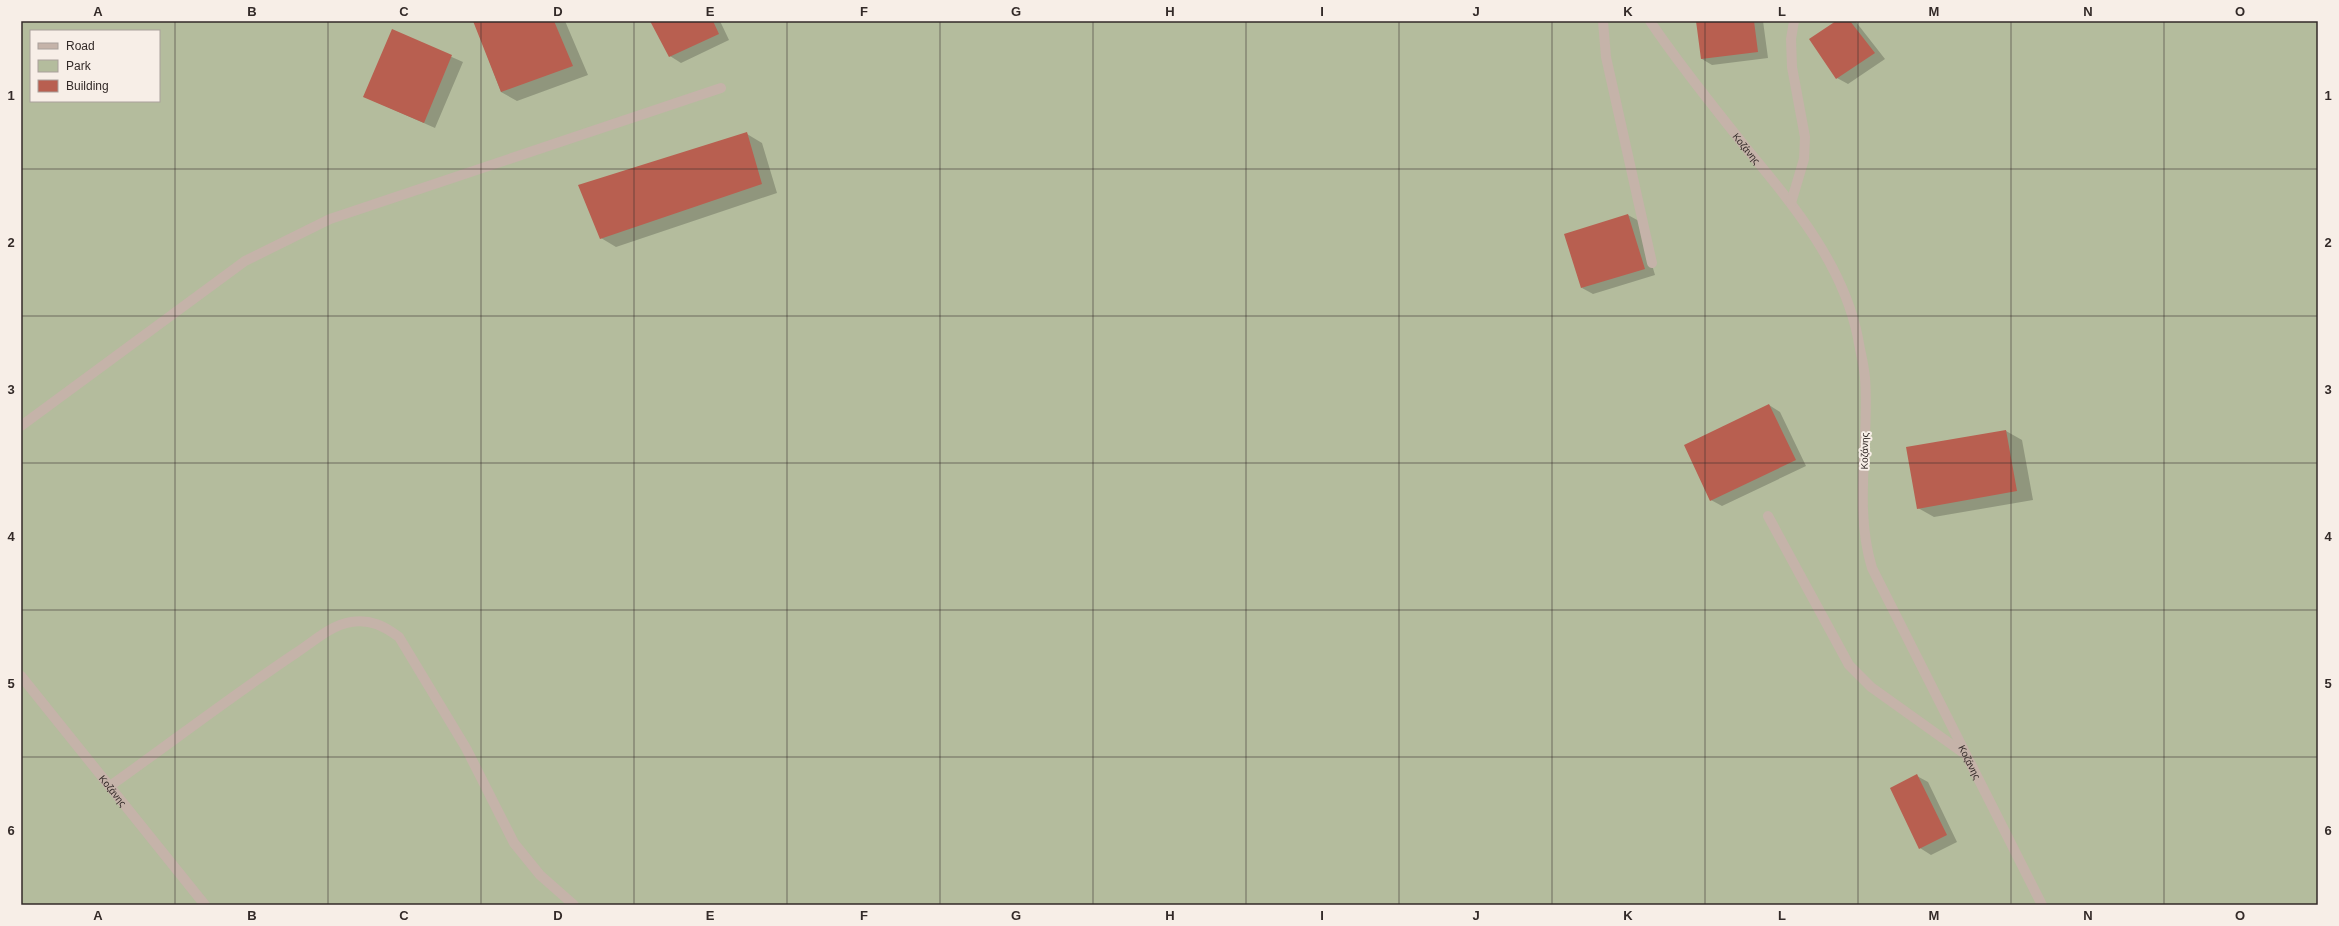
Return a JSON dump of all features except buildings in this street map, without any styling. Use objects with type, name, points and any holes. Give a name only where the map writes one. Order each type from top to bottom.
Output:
[{"type":"street","points":[[1603,21],[1606,56],[1652,263]]},
{"type":"street","name":"Κοζάνης","points":[[1650,21],[1679,64],[1791,203],[1826,255],[1848,302],[1865,378],[1862,510],[1865,546],[1872,568],[2042,905]]},
{"type":"street","points":[[1791,203],[1804,159],[1805,138],[1792,67],[1792,39],[1794,21]]},
{"type":"street","points":[[21,426],[245,261],[290,237],[330,219],[721,88]]},
{"type":"street","points":[[1768,516],[1849,665],[1871,687],[1964,753]]},
{"type":"street","points":[[110,786],[271,669],[336,627],[351,622],[369,621],[385,626],[399,637],[466,748],[514,843],[540,875],[574,905]]},
{"type":"street","name":"Κοζάνης","points":[[21,676],[205,905]]},
{"type":"green space","points":[[21,21],[2318,21],[2318,905],[21,905]]}]
